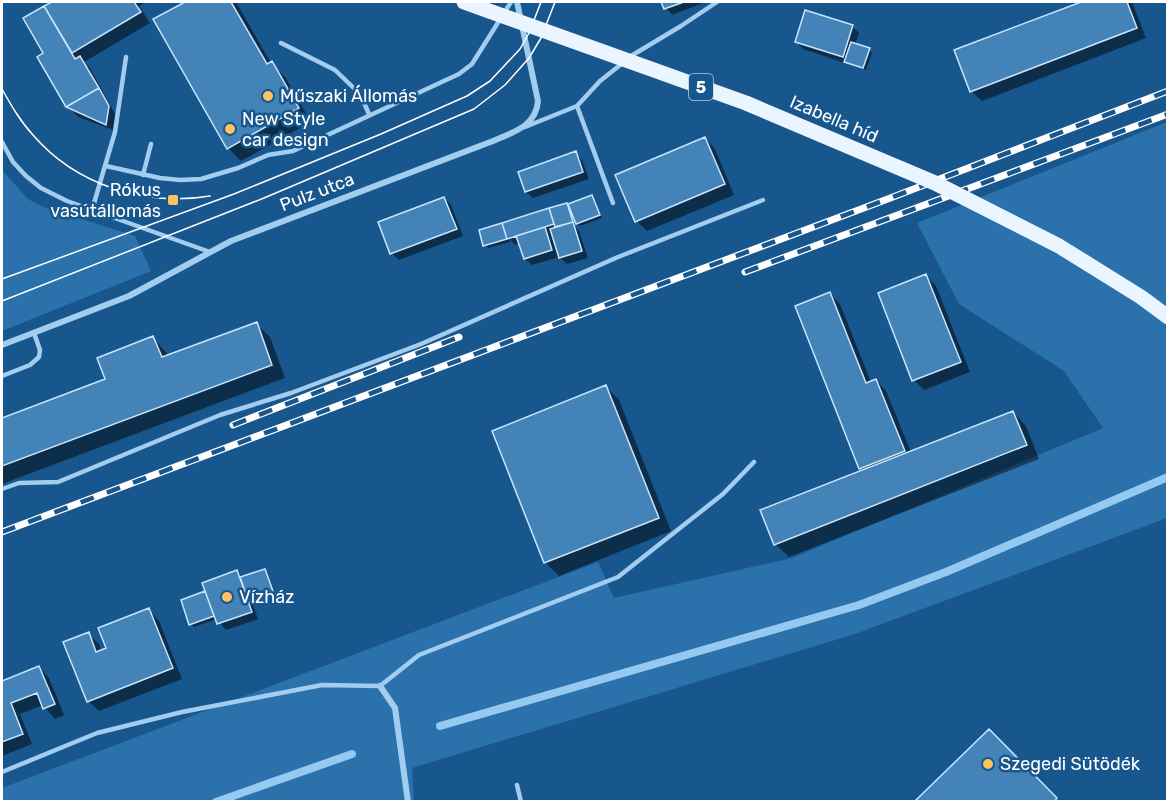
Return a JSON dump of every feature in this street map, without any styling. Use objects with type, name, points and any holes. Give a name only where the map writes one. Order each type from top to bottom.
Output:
[{"type":"main road","name":"Izabella híd","points":[[464,2],[746,103],[935,183],[1059,246],[1141,297],[1167,317]]},
{"type":"street","points":[[517,2],[538,101],[534,116],[523,128]]},
{"type":"street","name":"Pulz utca","points":[[2,345],[129,296],[231,241],[523,128]]},
{"type":"street","points":[[380,686],[395,708],[408,801]]},
{"type":"lane","points":[[106,166],[143,176],[180,180],[201,179],[238,168],[268,155],[293,151],[459,74],[472,64],[511,2]]},
{"type":"lane","points":[[523,128],[577,106],[600,81],[631,56],[717,2]]},
{"type":"lane","points":[[281,43],[335,70],[360,94],[369,114]]},
{"type":"lane","points":[[92,210],[116,132],[126,57]]},
{"type":"lane","points":[[577,106],[613,203]]},
{"type":"lane","points":[[2,142],[13,162],[41,188],[67,201],[210,252]]},
{"type":"lane","points":[[143,176],[151,144]]},
{"type":"lane","points":[[2,489],[19,483],[58,482],[220,416],[291,393],[421,344],[618,257],[763,200]]},
{"type":"lane","points":[[2,376],[30,365],[39,357],[40,350],[34,333]]},
{"type":"lane","points":[[2,772],[97,733],[182,712],[322,685],[380,686],[419,656],[618,577],[723,494],[754,462]]},
{"type":"lane","points":[[517,785],[521,801]]},
{"type":"shaded area","points":[[1167,122],[1167,518],[855,634],[412,768],[414,801],[2,802],[2,788],[598,562],[614,598],[792,558],[1103,428],[1064,371],[959,304],[917,223]]},
{"type":"shaded area","points":[[2,170],[28,199],[41,206],[135,236],[151,271],[2,331]]},
{"type":"building","points":[[52,2],[134,2],[141,12],[72,53],[44,6]]},
{"type":"building","points":[[185,2],[231,2],[267,64],[272,61],[299,108],[227,149],[153,19]]},
{"type":"building","points":[[661,2],[684,2],[664,9]]},
{"type":"building","points":[[1081,2],[1127,2],[1137,28],[970,92],[954,50]]},
{"type":"building","points":[[44,6],[75,59],[80,56],[99,88],[66,107],[37,57],[43,53],[23,18]]},
{"type":"building","points":[[805,10],[853,25],[843,57],[795,42]]},
{"type":"building","points":[[851,42],[870,48],[863,68],[844,62]]},
{"type":"building","points":[[99,88],[109,106],[106,125],[66,107]]},
{"type":"building","points":[[705,137],[725,184],[635,222],[615,175]]},
{"type":"building","points":[[576,151],[583,172],[525,192],[518,172]]},
{"type":"building","points":[[592,195],[600,215],[576,224],[568,204]]},
{"type":"building","points":[[444,197],[457,229],[390,254],[378,222]]},
{"type":"building","points":[[567,203],[573,222],[555,227],[549,208]]},
{"type":"building","points":[[549,208],[554,224],[507,239],[502,223]]},
{"type":"building","points":[[573,222],[582,251],[559,258],[550,229]]},
{"type":"building","points":[[502,223],[507,239],[483,246],[479,230]]},
{"type":"building","points":[[545,227],[552,250],[524,259],[516,236]]},
{"type":"building","points":[[926,274],[961,362],[912,381],[878,293]]},
{"type":"building","points":[[830,292],[866,383],[876,379],[905,451],[859,469],[795,306]]},
{"type":"building","points":[[257,322],[272,365],[2,466],[2,418],[105,379],[97,358],[153,336],[162,357]]},
{"type":"building","points":[[606,385],[659,518],[544,563],[492,431]]},
{"type":"building","points":[[1013,411],[1027,445],[774,545],[760,510]]},
{"type":"building","points":[[265,569],[274,594],[249,603],[240,577]]},
{"type":"building","name":"Vízház","points":[[237,570],[252,612],[217,624],[202,583]]},
{"type":"building","points":[[205,591],[214,616],[189,625],[181,600]]},
{"type":"building","points":[[149,608],[173,668],[87,702],[63,642],[89,632],[96,652],[106,648],[98,628]]},
{"type":"building","points":[[39,666],[55,704],[43,709],[37,693],[11,703],[23,734],[2,742],[2,681]]},
{"type":"building","name":"Szegedi Sütödék","points":[[989,729],[1057,798],[1054,802],[914,802]]},
{"type":"waterway","points":[[440,726],[859,605],[946,572],[1168,477]]},
{"type":"waterway","points":[[216,802],[352,754]]},
{"type":"tram line","points":[[2,279],[234,194],[467,96],[490,81],[520,49],[541,2]]},
{"type":"tram line","points":[[2,301],[264,198],[474,109],[505,85],[529,58],[541,38],[555,2]]},
{"type":"tram line","points":[[2,89],[20,119],[33,135],[50,152],[91,179],[137,195],[185,199],[210,196]]},
{"type":"railway","points":[[2,532],[893,197],[1168,91]]},
{"type":"railway","points":[[745,272],[1168,114]]},
{"type":"railway","points":[[233,425],[459,337]]},
{"type":"place","name":"Műszaki Állomás","points":[[268,96]]},
{"type":"place","name":"New Style car design","points":[[230,129]]},
{"type":"place","name":"Rókus vasútállomás","points":[[173,200]]},
{"type":"place","name":"Vízház","points":[[227,597]]},
{"type":"place","name":"Szegedi Sütödék","points":[[988,764]]}]
